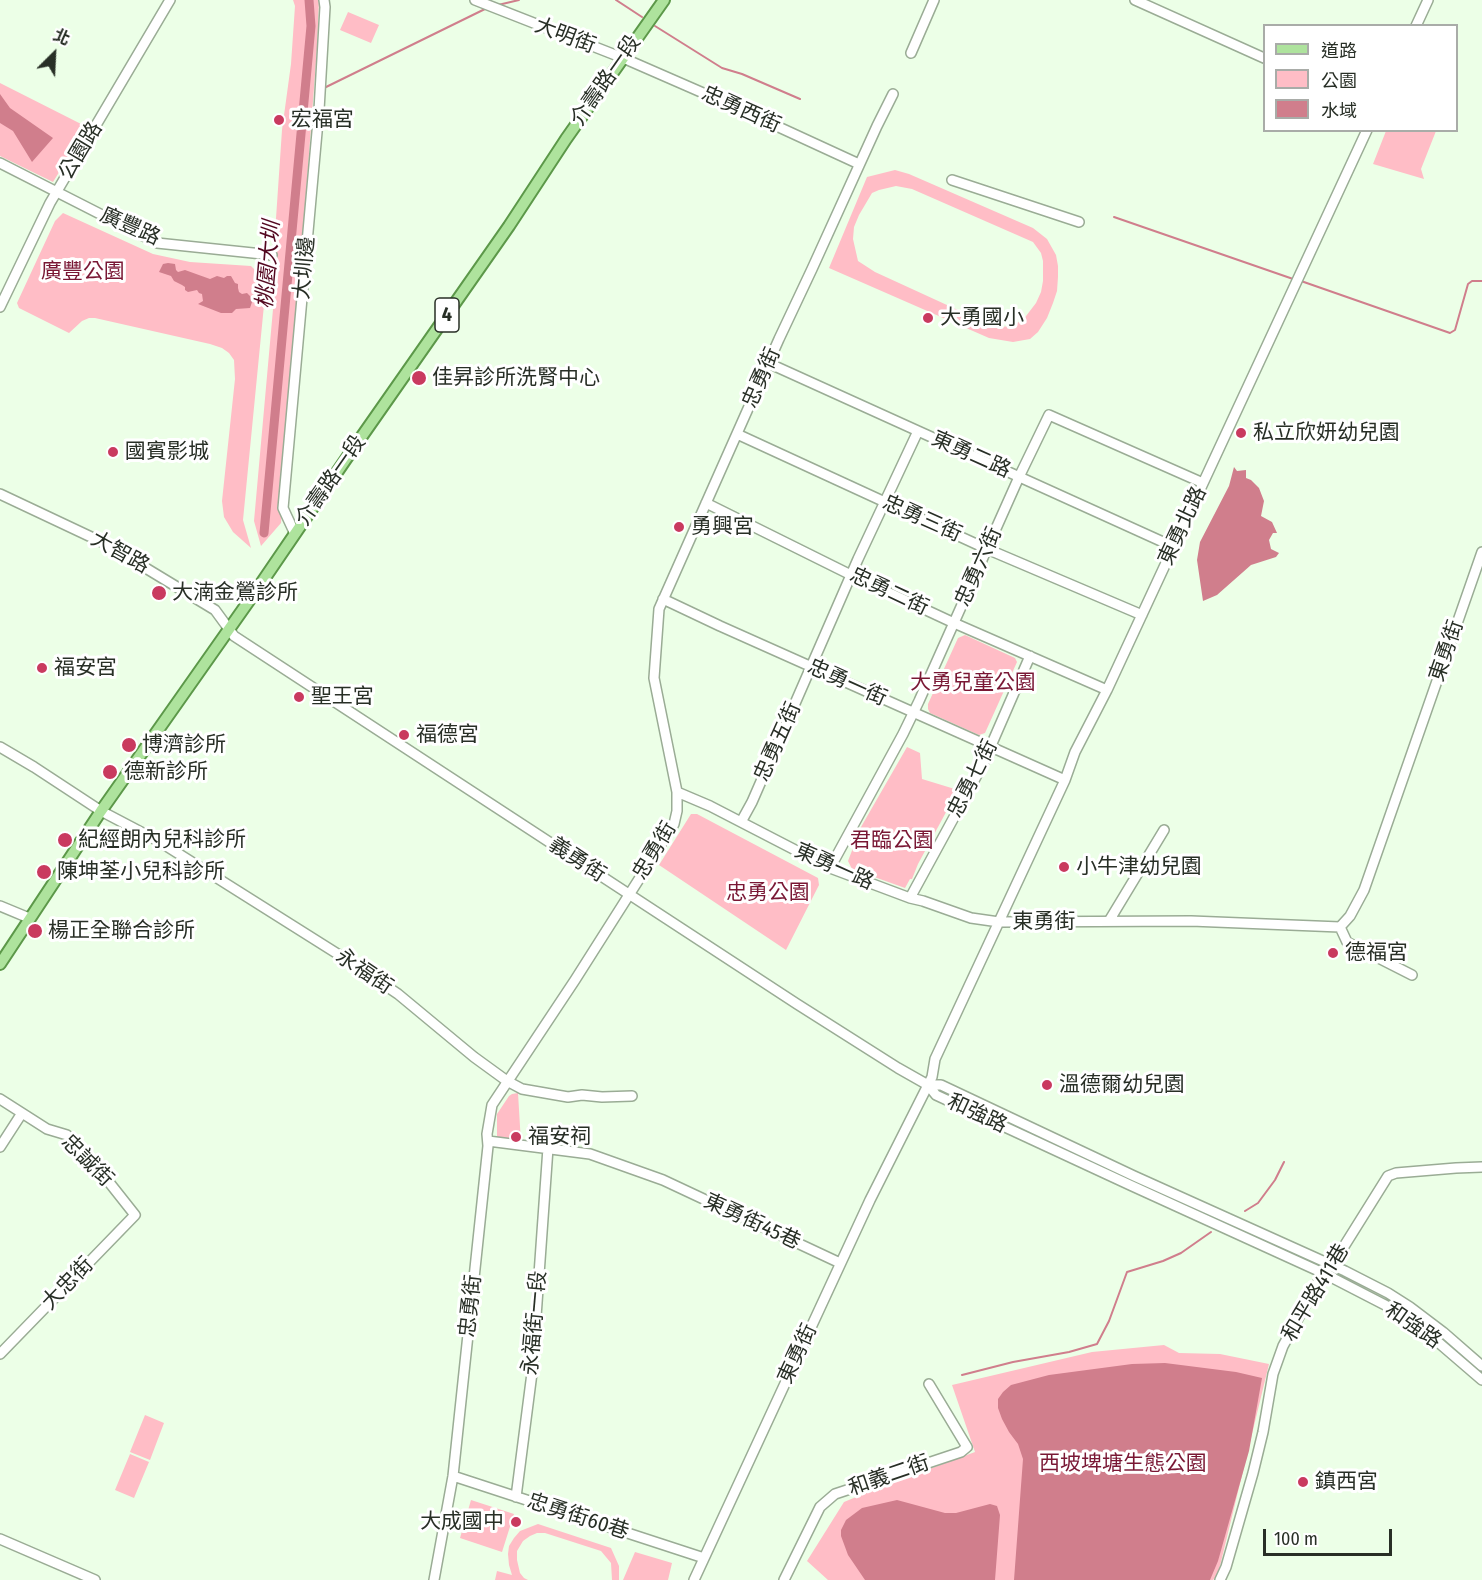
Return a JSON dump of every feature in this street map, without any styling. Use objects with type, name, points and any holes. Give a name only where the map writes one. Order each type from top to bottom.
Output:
[{"type":"main road","name":"介壽路一段","points":[[0,964],[101,811],[509,226],[566,139],[663,0]]},
{"type":"street","name":"公園路","points":[[0,307],[3,292],[57,192],[170,0]]},
{"type":"street","name":"大圳邊","points":[[295,534],[283,508],[319,105],[326,7],[324,0]]},
{"type":"street","name":"大明街","points":[[475,0],[623,58]]},
{"type":"street","points":[[911,53],[934,0]]},
{"type":"street","points":[[1135,0],[1263,58]]},
{"type":"street","points":[[1417,24],[1428,0]]},
{"type":"street","name":"忠勇西街","points":[[623,58],[859,164]]},
{"type":"street","name":"忠勇街","points":[[434,1580],[453,1476],[487,1134],[492,1105],[674,824],[678,792],[654,678],[659,609],[768,363],[893,94]]},
{"type":"street","name":"東勇北路","points":[[999,922],[1065,780],[1075,752],[1107,690],[1366,132]]},
{"type":"street","name":"廣豐路","points":[[0,163],[157,243],[272,255]]},
{"type":"street","points":[[952,180],[1079,222]]},
{"type":"street","name":"東勇二路","points":[[768,363],[1174,547]]},
{"type":"street","name":"忠勇六街","points":[[830,868],[913,713],[1049,415],[1203,483]]},
{"type":"street","name":"忠勇五街","points":[[741,822],[918,431]]},
{"type":"street","name":"忠勇三街","points":[[737,434],[987,549],[1142,615]]},
{"type":"street","name":"大智路","points":[[0,494],[106,543],[135,560],[215,610],[228,629]]},
{"type":"street","name":"忠勇二街","points":[[706,503],[851,575],[1107,690]]},
{"type":"street","name":"東勇街","points":[[694,1580],[879,1180],[932,1077],[935,1059],[999,922],[1191,921],[1340,927],[1355,909],[1364,890],[1482,552]]},
{"type":"street","name":"忠勇一街","points":[[663,599],[1065,780]]},
{"type":"street","name":"義勇街","points":[[228,629],[242,641],[629,894],[898,1068],[928,1085]]},
{"type":"street","name":"忠勇七街","points":[[910,898],[983,764],[1029,656]]},
{"type":"street","name":"永福街","points":[[0,747],[101,811],[160,842],[352,963],[398,994],[474,1057],[507,1081],[522,1089],[568,1097],[632,1096]]},
{"type":"street","name":"東勇一路","points":[[678,792],[830,868],[971,918],[999,922]]},
{"type":"street","points":[[1109,921],[1164,830]]},
{"type":"street","points":[[0,906],[29,918]]},
{"type":"street","points":[[1340,927],[1347,942],[1412,975]]},
{"type":"street","name":"和強路","points":[[928,1085],[940,1085],[1134,1176],[1329,1263],[1388,1293],[1410,1307],[1482,1366]]},
{"type":"street","name":"和強路","points":[[928,1085],[936,1095],[1323,1273],[1387,1306],[1439,1342],[1482,1380]]},
{"type":"street","name":"忠誠街","points":[[0,1099],[47,1128],[67,1135],[97,1167],[135,1215]]},
{"type":"street","points":[[0,1147],[22,1113]]},
{"type":"street","name":"東勇街45巷","points":[[488,1141],[590,1154],[663,1180],[840,1263]]},
{"type":"street","name":"永福街一段","points":[[516,1497],[532,1373],[549,1148]]},
{"type":"street","name":"和平路411巷","points":[[1220,1580],[1251,1482],[1273,1374],[1283,1346],[1329,1263],[1343,1248],[1388,1176],[1396,1173],[1482,1167]]},
{"type":"street","name":"大忠街","points":[[0,1354],[135,1215]]},
{"type":"street","name":"和義二街","points":[[784,1580],[820,1507],[835,1494],[961,1452],[967,1447],[929,1384]]},
{"type":"street","name":"忠勇街60巷","points":[[453,1476],[704,1558]]},
{"type":"street","points":[[0,1539],[95,1580]]},
{"type":"green space","points":[[293,0],[319,0],[317,48],[281,523],[261,546],[254,521],[275,287],[275,233],[282,130],[291,64],[295,6]]},
{"type":"green space","points":[[348,12],[379,25],[371,43],[340,30]]},
{"type":"green space","points":[[0,83],[87,127],[53,182],[0,156]]},
{"type":"green space","points":[[1386,132],[1436,132],[1421,169],[1424,179],[1373,164]]},
{"type":"green space","points":[[895,170],[909,174],[1033,228],[1047,239],[1056,255],[1057,291],[1047,318],[1038,332],[1030,339],[1013,342],[989,338],[829,268],[867,177]],"holes":[[[896,186],[912,189],[1033,242],[1041,253],[1043,281],[1036,303],[1023,320],[1011,326],[1000,327],[984,322],[875,272],[858,261],[853,239],[854,227],[872,193]]]},
{"type":"green space","name":"廣豐公園","points":[[63,213],[153,254],[190,262],[251,266],[259,274],[264,305],[243,520],[251,548],[233,532],[224,517],[222,501],[235,379],[234,360],[229,353],[210,344],[95,318],[82,321],[69,333],[19,308],[17,303],[55,221]]},
{"type":"green space","name":"大勇兒童公園","points":[[965,635],[1015,658],[1017,662],[985,733],[979,735],[930,713],[928,709],[928,704],[958,638]]},
{"type":"green space","name":"君臨公園","points":[[907,747],[920,753],[922,779],[958,790],[912,879],[905,888],[852,869],[848,861],[861,827]]},
{"type":"green space","name":"忠勇公園","points":[[691,814],[697,814],[818,878],[819,885],[786,950],[659,865]]},
{"type":"green space","points":[[518,1093],[521,1143],[497,1140],[497,1114],[509,1096]]},
{"type":"green space","name":"西坡埤塘生態公園","points":[[1164,1345],[1179,1353],[1220,1354],[1269,1364],[1218,1574],[1213,1580],[828,1580],[807,1561],[844,1502],[975,1452],[952,1385],[1092,1352]]},
{"type":"green space","points":[[145,1415],[164,1423],[150,1460],[130,1452]]},
{"type":"green space","points":[[130,1454],[149,1462],[134,1498],[115,1490]]},
{"type":"green space","points":[[471,1500],[514,1514],[502,1552],[460,1538]]},
{"type":"green space","points":[[538,1524],[611,1548],[619,1566],[619,1580],[612,1580],[611,1563],[601,1551],[545,1533],[537,1533],[523,1541],[517,1551],[520,1573],[528,1580],[495,1580],[497,1571],[512,1575],[508,1554],[509,1546],[514,1538],[520,1531]]},
{"type":"green space","points":[[635,1552],[672,1563],[668,1580],[623,1580]]},
{"type":"water","points":[[0,94],[10,108],[53,138],[32,162],[13,131],[0,123]]},
{"type":"water","points":[[163,264],[175,264],[178,272],[185,270],[210,279],[217,276],[224,278],[231,276],[238,284],[239,292],[250,296],[252,302],[250,308],[236,309],[232,313],[221,313],[198,304],[203,301],[202,294],[197,290],[188,292],[171,276],[159,272]]},
{"type":"water","points":[[1234,467],[1237,471],[1246,470],[1246,478],[1259,488],[1264,501],[1261,516],[1272,522],[1277,533],[1273,533],[1269,540],[1271,549],[1279,553],[1276,557],[1251,565],[1217,595],[1203,601],[1197,560],[1200,542],[1229,486]]},
{"type":"water","name":"西坡埤塘生態公園","points":[[1165,1363],[1236,1372],[1262,1378],[1249,1451],[1218,1561],[1210,1580],[1014,1580],[1023,1459],[1018,1444],[1002,1419],[998,1399],[1011,1385],[1049,1375],[1132,1364]]},
{"type":"water","points":[[897,1500],[945,1513],[956,1513],[990,1504],[997,1506],[1000,1515],[995,1580],[865,1580],[848,1555],[841,1530],[846,1520],[862,1508]]},
{"type":"waterway","name":"桃園大圳","points":[[264,533],[311,26],[309,0]]},
{"type":"waterway","points":[[498,5],[519,0]]},
{"type":"waterway","points":[[616,0],[642,17]]},
{"type":"waterway","points":[[322,89],[487,8]]},
{"type":"waterway","points":[[655,26],[722,68],[742,74],[800,99]]},
{"type":"waterway","name":"桃園大圳","points":[[304,97],[308,95]]},
{"type":"waterway","points":[[1114,217],[1296,280]]},
{"type":"waterway","points":[[1301,281],[1450,333],[1455,330],[1468,284],[1472,281],[1482,281]]},
{"type":"waterway","points":[[1245,1211],[1258,1203],[1275,1180],[1284,1162]]},
{"type":"waterway","points":[[962,1375],[1097,1344],[1109,1321],[1127,1272],[1181,1253],[1211,1232]]},
{"type":"place","name":"宏福宮","points":[[279,120]]},
{"type":"place","name":"大勇國小","points":[[928,318]]},
{"type":"place","name":"佳昇診所洗腎中心","points":[[419,378]]},
{"type":"place","name":"私立欣妍幼兒園","points":[[1241,433]]},
{"type":"place","name":"國賓影城","points":[[113,452]]},
{"type":"place","name":"勇興宮","points":[[679,527]]},
{"type":"place","name":"大湳金鶯診所","points":[[159,593]]},
{"type":"place","name":"福安宮","points":[[42,668]]},
{"type":"place","name":"聖王宮","points":[[299,697]]},
{"type":"place","name":"福德宮","points":[[404,735]]},
{"type":"place","name":"博濟診所","points":[[129,745]]},
{"type":"place","name":"德新診所","points":[[110,772]]},
{"type":"place","name":"紀經朗內兒科診所","points":[[65,840]]},
{"type":"place","name":"小牛津幼兒園","points":[[1064,867]]},
{"type":"place","name":"陳坤荃小兒科診所","points":[[44,872]]},
{"type":"place","name":"楊正全聯合診所","points":[[35,931]]},
{"type":"place","name":"德福宮","points":[[1333,953]]},
{"type":"place","name":"溫德爾幼兒園","points":[[1047,1085]]},
{"type":"place","name":"福安祠","points":[[516,1137]]},
{"type":"place","name":"鎮西宮","points":[[1303,1482]]},
{"type":"place","name":"大成國中","points":[[516,1522]]}]
